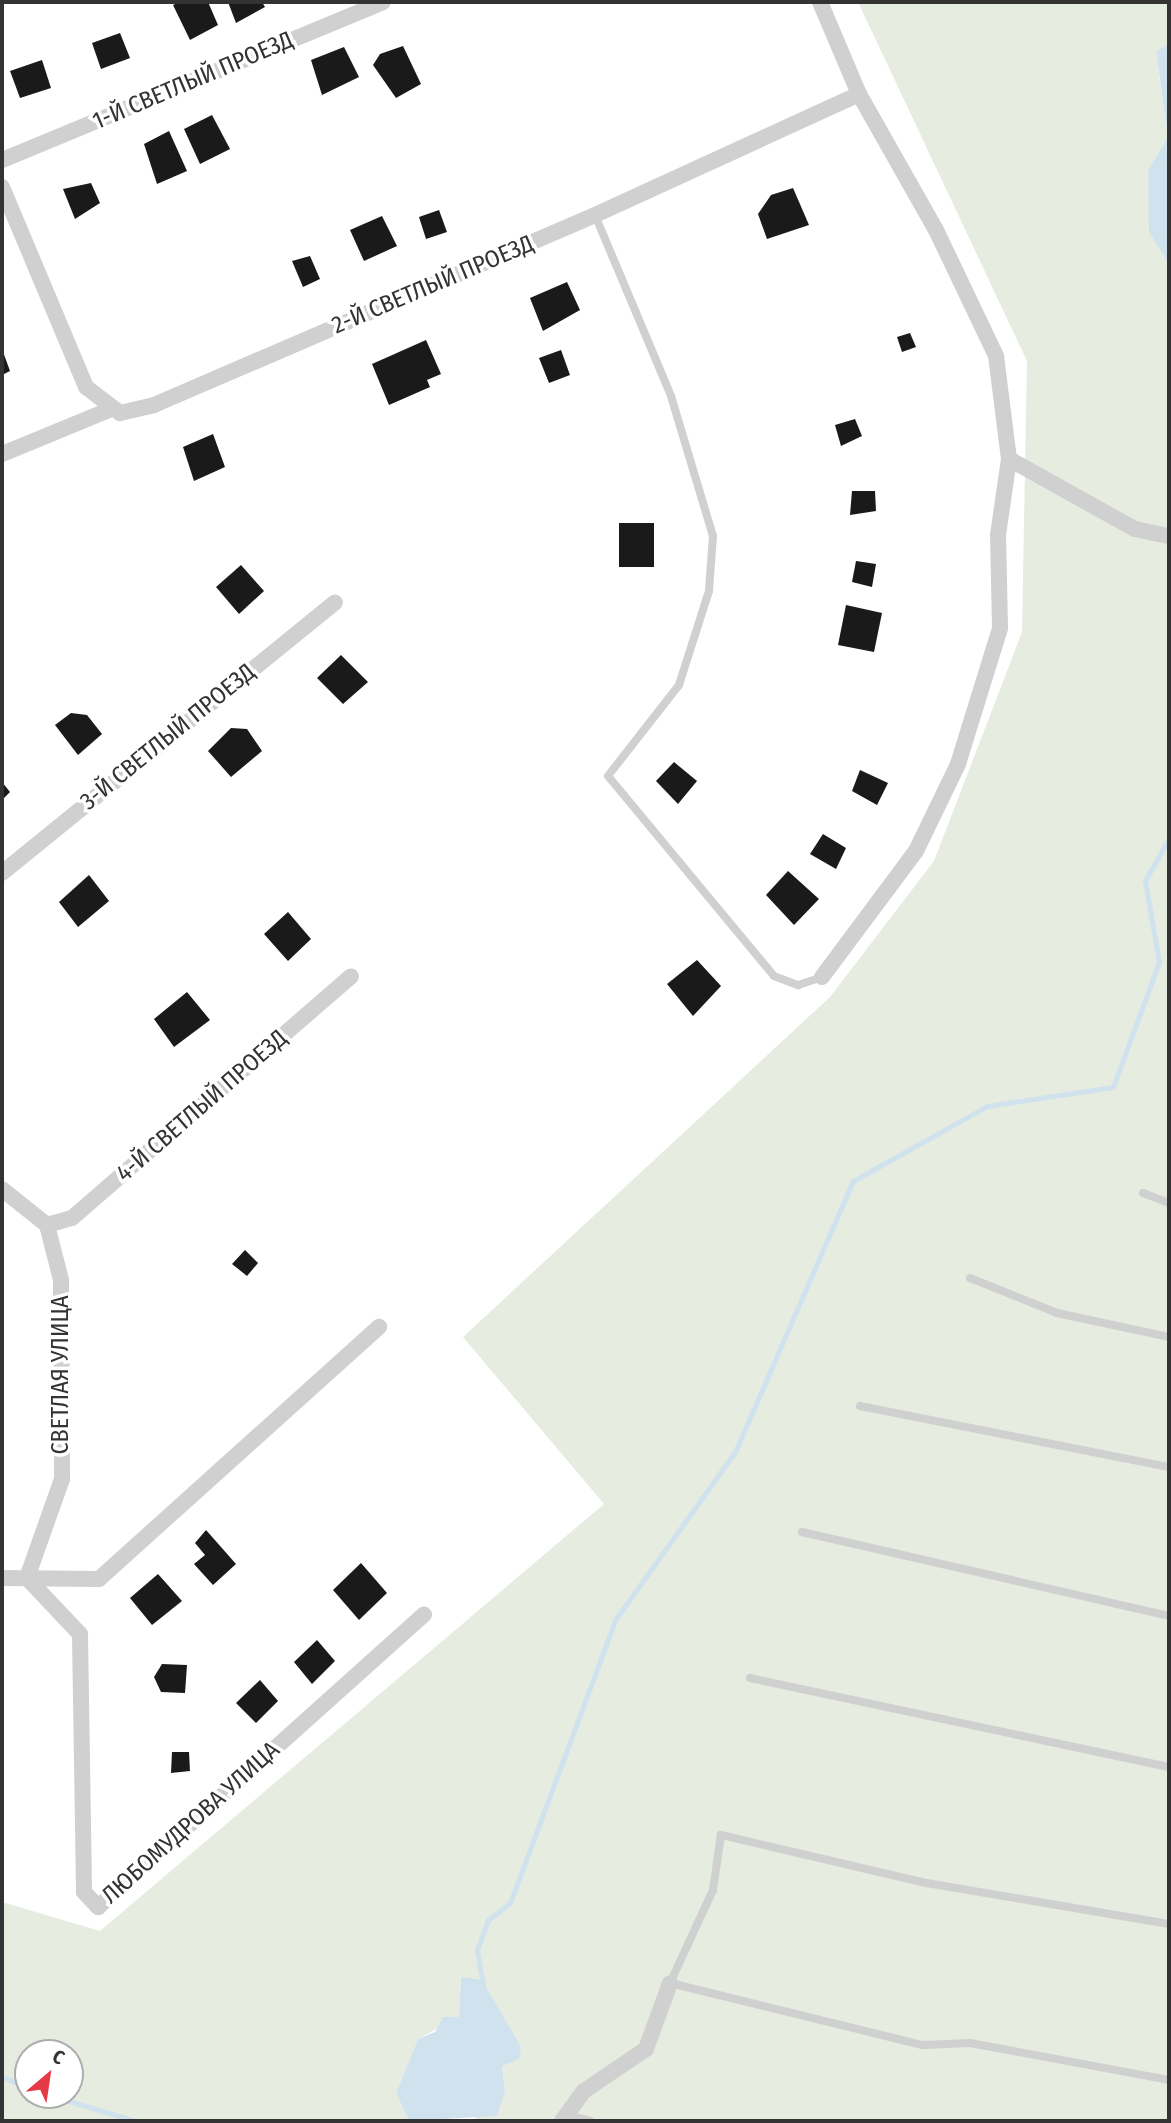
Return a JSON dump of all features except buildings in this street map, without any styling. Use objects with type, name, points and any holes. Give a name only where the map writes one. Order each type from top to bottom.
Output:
[{"type":"street","name":"1-Й СВЕТЛЫЙ ПРОЕЗД","points":[[2,160],[383,2]]},
{"type":"street","points":[[820,2],[859,94],[936,230],[996,356],[1009,459],[998,535],[1000,628],[958,764],[916,851],[822,977]]},
{"type":"street","name":"2-Й СВЕТЛЫЙ ПРОЕЗД","points":[[2,454],[109,410],[154,405],[595,215],[859,94]]},
{"type":"street","points":[[2,187],[74,363],[86,387],[109,410]]},
{"type":"street","points":[[1009,459],[1135,529],[1169,536]]},
{"type":"street","name":"3-Й СВЕТЛЫЙ ПРОЕЗД","points":[[2,873],[335,602]]},
{"type":"street","name":"4-Й СВЕТЛЫЙ ПРОЕЗД","points":[[47,1225],[72,1218],[351,976]]},
{"type":"street","points":[[2,1189],[47,1225]]},
{"type":"street","name":"СВЕТЛАЯ УЛИЦА","points":[[27,1578],[62,1479],[61,1280],[47,1225]]},
{"type":"street","points":[[2,1578],[99,1579],[379,1327]]},
{"type":"street","name":"ЛЮБОМУДРОВА УЛИЦА","points":[[27,1578],[80,1634],[84,1892],[98,1907],[424,1614]]},
{"type":"street","points":[[565,2118],[584,2091],[646,2049],[670,1983]]},
{"type":"lane","points":[[595,215],[671,396],[713,536],[709,592],[679,685],[608,776],[774,976],[798,985],[822,977]]},
{"type":"lane","points":[[1143,1193],[1169,1203]]},
{"type":"lane","points":[[970,1278],[1057,1312],[1169,1337]]},
{"type":"lane","points":[[860,1406],[1169,1467]]},
{"type":"lane","points":[[802,1532],[1169,1616]]},
{"type":"lane","points":[[750,1678],[1169,1767]]},
{"type":"lane","points":[[1169,1923],[926,1883],[721,1835],[713,1890],[670,1983],[923,2045],[970,2043],[1169,2080]]},
{"type":"lane","points":[[565,2118],[590,2121]]},
{"type":"shaded area","points":[[858,2],[1169,2],[1169,44],[1156,53],[1168,137],[1148,170],[1150,232],[1169,264],[1169,2121],[472,2121],[505,2091],[502,2066],[521,2047],[461,1977],[459,2017],[418,2039],[396,2093],[409,2121],[2,2121],[2,1902],[100,1931],[604,1504],[463,1337],[830,997],[934,861],[1022,632],[1027,361]]},
{"type":"water","points":[[1169,44],[1169,264],[1149,232],[1148,170],[1168,137],[1156,52]]},
{"type":"water","points":[[461,1977],[482,1980],[521,2047],[519,2059],[502,2066],[505,2091],[497,2116],[409,2121],[396,2093],[418,2039],[435,2032],[443,2017],[459,2017]]},
{"type":"waterway","points":[[483,1985],[477,1950],[488,1920],[510,1903],[615,1620],[735,1452],[853,1181],[987,1106],[1113,1087],[1159,962],[1145,881],[1169,838]]},
{"type":"waterway","points":[[2,2077],[14,2082]]},
{"type":"waterway","points":[[84,2106],[135,2121]]}]
